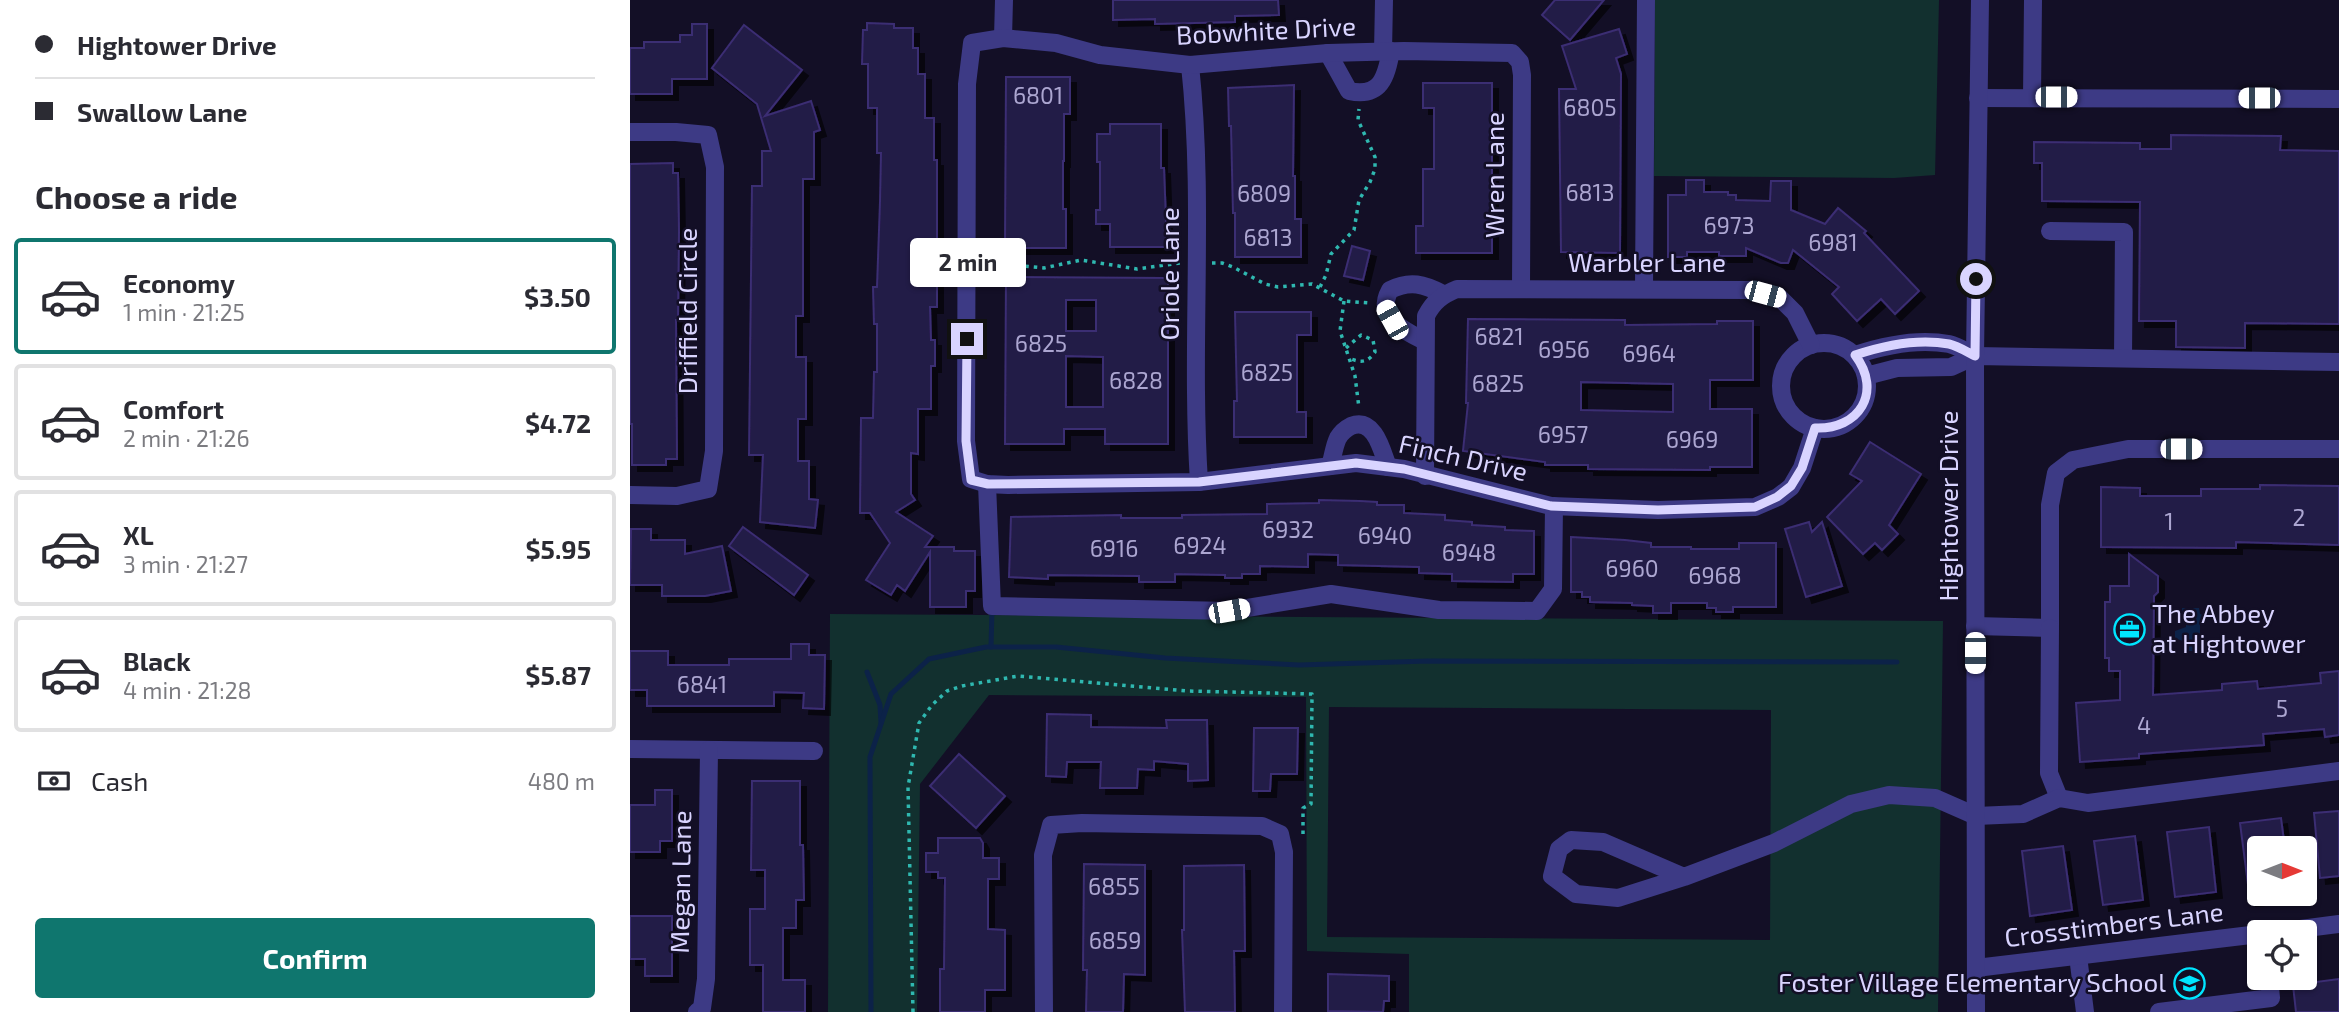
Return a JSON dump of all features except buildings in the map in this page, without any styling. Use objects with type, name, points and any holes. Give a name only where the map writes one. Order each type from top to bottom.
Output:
[{"type":"street","points":[[1003,38],[1004,0]]},
{"type":"street","points":[[1328,53],[1349,91],[1359,93],[1375,89],[1384,79],[1387,51],[1384,0]]},
{"type":"street","points":[[1644,289],[1646,0]]},
{"type":"street","name":"Hightower Drive","points":[[1976,1012],[1975,356],[1980,0]]},
{"type":"street","points":[[2032,97],[2033,0]]},
{"type":"street","name":"Bobwhite Drive","points":[[979,482],[966,441],[967,84],[972,43],[1003,38],[1056,43],[1100,55],[1190,65],[1328,53],[1387,51],[1512,53],[1520,62]]},
{"type":"street","name":"Wren Lane","points":[[1520,62],[1521,289]]},
{"type":"street","name":"Oriole Lane","points":[[1190,65],[1197,210],[1199,482]]},
{"type":"street","points":[[1978,98],[2339,99]]},
{"type":"street","name":"Driffield Circle","points":[[630,132],[708,135],[715,167],[714,451],[708,489],[677,496],[630,495]]},
{"type":"street","points":[[2050,231],[2124,232],[2123,358]]},
{"type":"street","name":"Warbler Lane","points":[[1425,341],[1401,329],[1392,320],[1385,307],[1390,290],[1412,283],[1450,292],[1521,289],[1751,290],[1780,298],[1795,313],[1811,345]]},
{"type":"street","points":[[1425,475],[1426,316],[1431,306],[1450,292]]},
{"type":"street","points":[[1826,342],[1842,346],[1855,355],[1866,376],[1867,387],[1864,402],[1856,415],[1837,427],[1815,428],[1800,422],[1789,411],[1782,396],[1781,380],[1787,365],[1797,352],[1826,342]]},
{"type":"street","points":[[1855,355],[1890,344],[1951,344],[1975,356]]},
{"type":"street","points":[[1866,376],[1897,368],[1951,367],[1975,356],[2339,362]]},
{"type":"street","points":[[1330,466],[1343,431],[1360,424],[1371,430],[1388,467]]},
{"type":"street","name":"Finch Drive","points":[[979,482],[1199,482],[1356,463],[1425,475],[1554,506],[1658,510],[1755,507],[1777,497],[1791,486],[1802,468],[1815,428]]},
{"type":"street","points":[[2059,798],[2049,773],[2050,505],[2056,473],[2073,460],[2129,449],[2339,449]]},
{"type":"street","points":[[979,482],[992,606],[1229,611],[1331,594],[1439,610],[1537,611],[1553,589],[1554,506]]},
{"type":"street","points":[[1975,626],[2050,628]]},
{"type":"street","points":[[630,749],[814,751]]},
{"type":"street","name":"Megan Lane","points":[[697,1012],[702,1008],[706,979],[709,750]]},
{"type":"street","points":[[1684,877],[1603,842],[1571,840],[1559,849],[1552,876],[1576,894],[1618,898],[1684,877],[1774,843],[1851,804],[1889,795],[1935,798],[1976,816],[2023,814],[2059,798],[2088,803],[2339,771]]},
{"type":"street","points":[[1044,1012],[1043,855],[1051,825],[1082,823],[1262,826],[1280,834],[1284,852],[1283,1012]]},
{"type":"street","points":[[2317,927],[2339,924]]},
{"type":"street","name":"Crosstimbers Lane","points":[[1976,968],[2247,935]]},
{"type":"street","points":[[2078,956],[2085,1012]]},
{"type":"street","points":[[2158,1012],[2271,998],[2270,990]]},
{"type":"path","points":[[1320,287],[1331,254],[1354,230],[1359,200],[1375,169],[1375,157],[1358,120],[1359,93]]},
{"type":"path","points":[[1344,301],[1340,331],[1351,359],[1357,387],[1360,424]]},
{"type":"path","points":[[1346,348],[1361,335],[1373,340],[1375,352],[1371,357],[1366,361],[1351,359]]},
{"type":"path","points":[[913,1012],[908,787],[919,723],[947,691],[1018,676],[1188,691],[1312,694],[1311,804],[1303,808],[1303,839]]},
{"type":"green space","points":[[1655,0],[1939,0],[1935,175],[1894,178],[1654,176]]},
{"type":"green space","points":[[830,614],[1943,621],[1938,1012],[1409,1012],[1409,954],[1307,951],[1306,697],[989,695],[920,784],[917,1012],[828,1012]],"holes":[[[1329,707],[1771,710],[1770,940],[1327,937]]]},
{"type":"water","points":[[2182,608],[2199,608],[2200,614],[2205,615],[2205,622],[2200,622],[2200,643],[2196,645],[2195,651],[2188,651],[2185,642],[2175,638],[2175,631],[2186,627],[2186,615],[2182,614]]},
{"type":"waterway","points":[[991,647],[992,609]]},
{"type":"waterway","points":[[871,1012],[870,757],[891,694],[929,659],[986,647],[1056,647],[1165,658],[1299,665],[1428,661],[1897,662]]},
{"type":"waterway","points":[[867,672],[880,705],[881,723]]},
{"type":"place","name":"The Abbey at Hightower","points":[[2129,629]]},
{"type":"place","name":"Foster Village Elementary School","points":[[2189,983]]},
{"type":"route","points":[[967,339],[966,441],[971,480],[988,484],[1199,482],[1356,463],[1404,469],[1551,506],[1658,510],[1755,507],[1777,497],[1791,486],[1802,468],[1815,428],[1830,429],[1844,424],[1856,415],[1864,402],[1867,387],[1866,376],[1855,355],[1890,344],[1951,344],[1975,356],[1976,279]]}]
